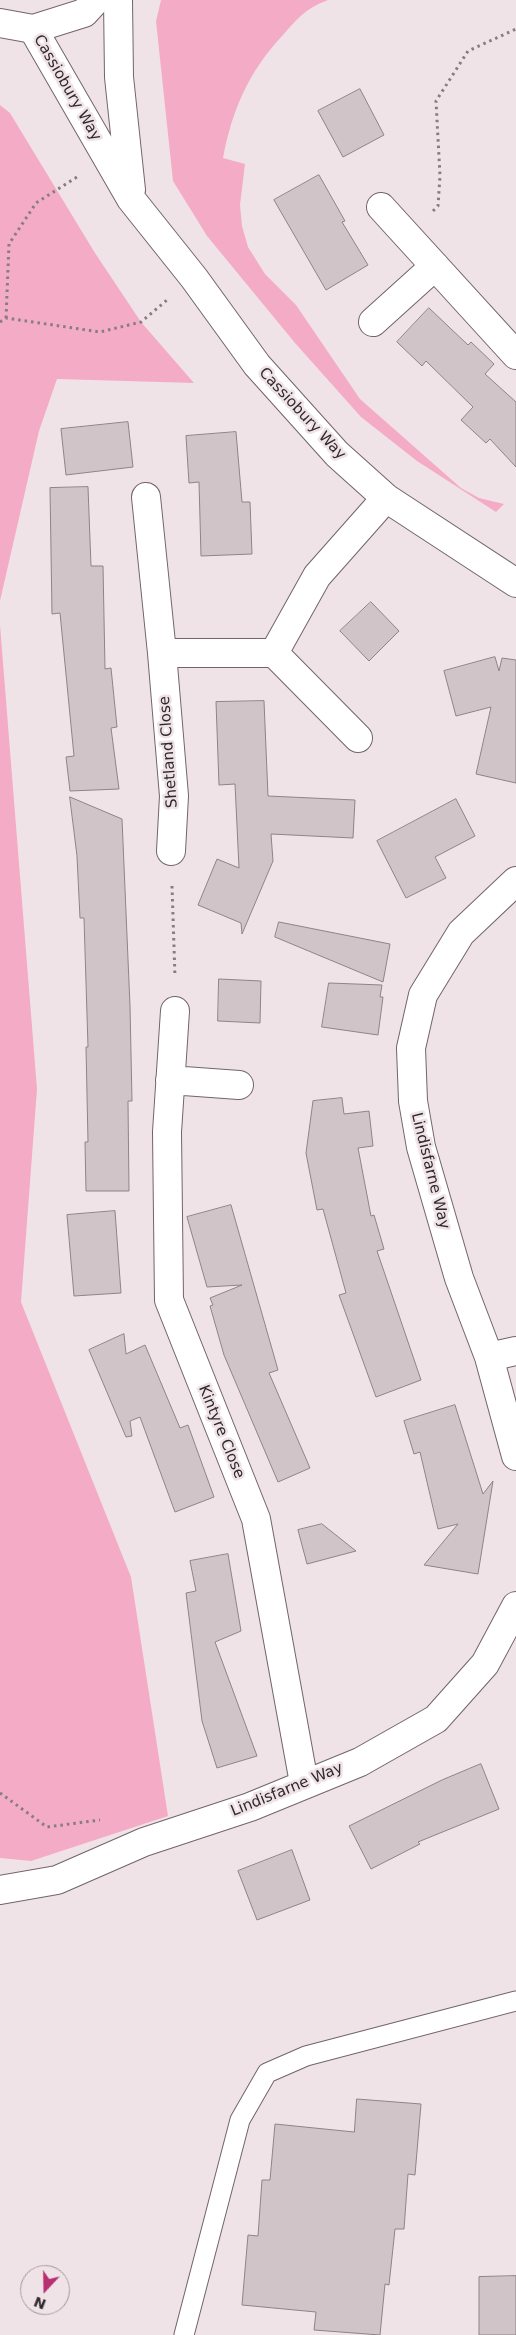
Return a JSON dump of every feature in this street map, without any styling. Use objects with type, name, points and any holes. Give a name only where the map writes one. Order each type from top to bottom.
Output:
[{"type":"street","points":[[0,23],[33,29],[84,13],[96,0]]},
{"type":"street","name":"Cassiobury Way","points":[[118,0],[119,77],[132,199]]},
{"type":"street","name":"Cassiobury Way","points":[[33,29],[132,199],[194,278],[256,365],[337,454],[386,498],[513,575]]},
{"type":"street","points":[[381,207],[516,355]]},
{"type":"street","points":[[372,322],[435,266]]},
{"type":"street","name":"Shetland Close","points":[[146,497],[174,796],[171,851]]},
{"type":"street","points":[[274,653],[317,576],[386,498]]},
{"type":"street","points":[[162,653],[274,653],[358,738]]},
{"type":"street","name":"Lindisfarne Way","points":[[516,881],[461,933],[451,949],[423,995],[412,1048],[413,1101],[421,1147],[460,1278],[489,1357],[516,1456]]},
{"type":"street","name":"Kintyre Close","points":[[176,1011],[167,1132],[169,1300],[256,1519],[304,1783]]},
{"type":"street","points":[[170,1080],[239,1086]]},
{"type":"street","points":[[489,1357],[516,1351]]},
{"type":"street","name":"Lindisfarne Way","points":[[0,1890],[57,1880],[144,1842],[250,1806],[360,1762],[436,1719],[485,1664],[516,1606]]},
{"type":"lane","points":[[184,2335],[240,2120],[267,2073],[306,2056],[516,2001]]},
{"type":"path","points":[[409,237],[438,206],[440,176],[436,102],[468,51],[516,29]]},
{"type":"path","points":[[6,318],[9,244],[36,202],[108,159]]},
{"type":"path","points":[[0,322],[6,318],[100,332],[141,322],[194,278]]},
{"type":"path","points":[[171,851],[176,1011]]},
{"type":"path","points":[[0,1792],[47,1827],[122,1817],[144,1842]]},
{"type":"shaded area","points":[[161,0],[328,0],[303,14],[271,49],[251,77],[231,124],[223,158],[245,164],[240,205],[242,226],[248,247],[265,274],[296,305],[360,399],[461,488],[479,498],[504,504],[496,512],[417,461],[361,417],[295,343],[207,236],[173,181],[156,21]]},
{"type":"shaded area","points":[[0,105],[10,113],[95,253],[141,322],[194,383],[57,379],[39,431],[0,601]]},
{"type":"shaded area","points":[[0,625],[37,1089],[21,1302],[131,1577],[168,1816],[31,1861],[0,1858]]},
{"type":"building","points":[[360,89],[384,135],[343,157],[318,111]]},
{"type":"building","points":[[319,175],[345,221],[342,222],[368,265],[326,290],[274,200]]},
{"type":"building","points":[[429,308],[468,345],[471,342],[494,364],[485,374],[516,402],[516,467],[490,439],[486,443],[461,420],[473,407],[426,361],[422,366],[397,342]]},
{"type":"building","points":[[128,422],[133,467],[66,475],[61,429]]},
{"type":"building","points":[[236,432],[242,502],[250,502],[252,554],[201,556],[199,482],[189,483],[186,436]]},
{"type":"building","points":[[88,487],[91,566],[103,566],[105,669],[111,668],[117,727],[111,728],[119,789],[70,791],[66,757],[74,756],[60,613],[52,614],[50,488]]},
{"type":"building","points":[[371,602],[399,631],[369,661],[340,631]]},
{"type":"building","points":[[495,657],[499,671],[502,658],[516,660],[516,783],[476,774],[491,707],[456,716],[444,671]]},
{"type":"building","points":[[264,701],[268,796],[355,800],[353,838],[271,834],[273,861],[242,934],[241,923],[198,905],[217,859],[239,868],[235,784],[219,785],[216,702]]},
{"type":"building","points":[[70,797],[122,819],[132,1101],[128,1101],[129,1191],[86,1191],[85,1142],[88,1142],[86,1047],[88,1047],[84,918],[80,918],[77,856]]},
{"type":"building","points":[[456,799],[475,836],[435,857],[446,878],[406,898],[377,841]]},
{"type":"building","points":[[279,922],[390,944],[383,982],[275,937]]},
{"type":"building","points":[[219,979],[261,981],[260,1023],[218,1021]]},
{"type":"building","points":[[329,983],[382,985],[380,997],[383,997],[378,1035],[322,1027]]},
{"type":"building","points":[[342,1098],[344,1114],[369,1111],[373,1146],[358,1148],[371,1216],[374,1215],[384,1249],[377,1251],[421,1380],[376,1397],[339,1295],[346,1293],[323,1209],[317,1210],[306,1153],[313,1101]]},
{"type":"building","points":[[231,1205],[278,1370],[269,1373],[310,1468],[278,1482],[224,1355],[210,1306],[213,1305],[210,1298],[242,1285],[207,1287],[187,1217]]},
{"type":"building","points":[[115,1211],[121,1293],[74,1296],[67,1215]]},
{"type":"building","points":[[124,1334],[126,1354],[145,1345],[180,1428],[188,1425],[214,1497],[175,1512],[140,1417],[130,1421],[132,1436],[126,1437],[89,1350]]},
{"type":"building","points":[[455,1405],[483,1494],[493,1481],[478,1574],[424,1565],[458,1524],[438,1529],[420,1452],[414,1454],[404,1421]]},
{"type":"building","points":[[322,1524],[356,1551],[307,1564],[298,1530]]},
{"type":"building","points":[[228,1554],[241,1631],[215,1642],[257,1756],[217,1768],[202,1721],[186,1593],[196,1591],[190,1561]]},
{"type":"building","points":[[481,1764],[499,1809],[418,1842],[420,1844],[371,1869],[349,1826],[442,1780]]},
{"type":"building","points":[[292,1850],[310,1900],[257,1920],[238,1871]]},
{"type":"building","points":[[357,2099],[421,2104],[415,2175],[408,2174],[404,2229],[395,2229],[389,2285],[385,2284],[380,2335],[314,2330],[316,2312],[242,2305],[248,2235],[258,2236],[262,2180],[270,2180],[275,2124],[354,2132]]},
{"type":"building","points":[[516,2276],[516,2335],[479,2335],[479,2277]]}]
